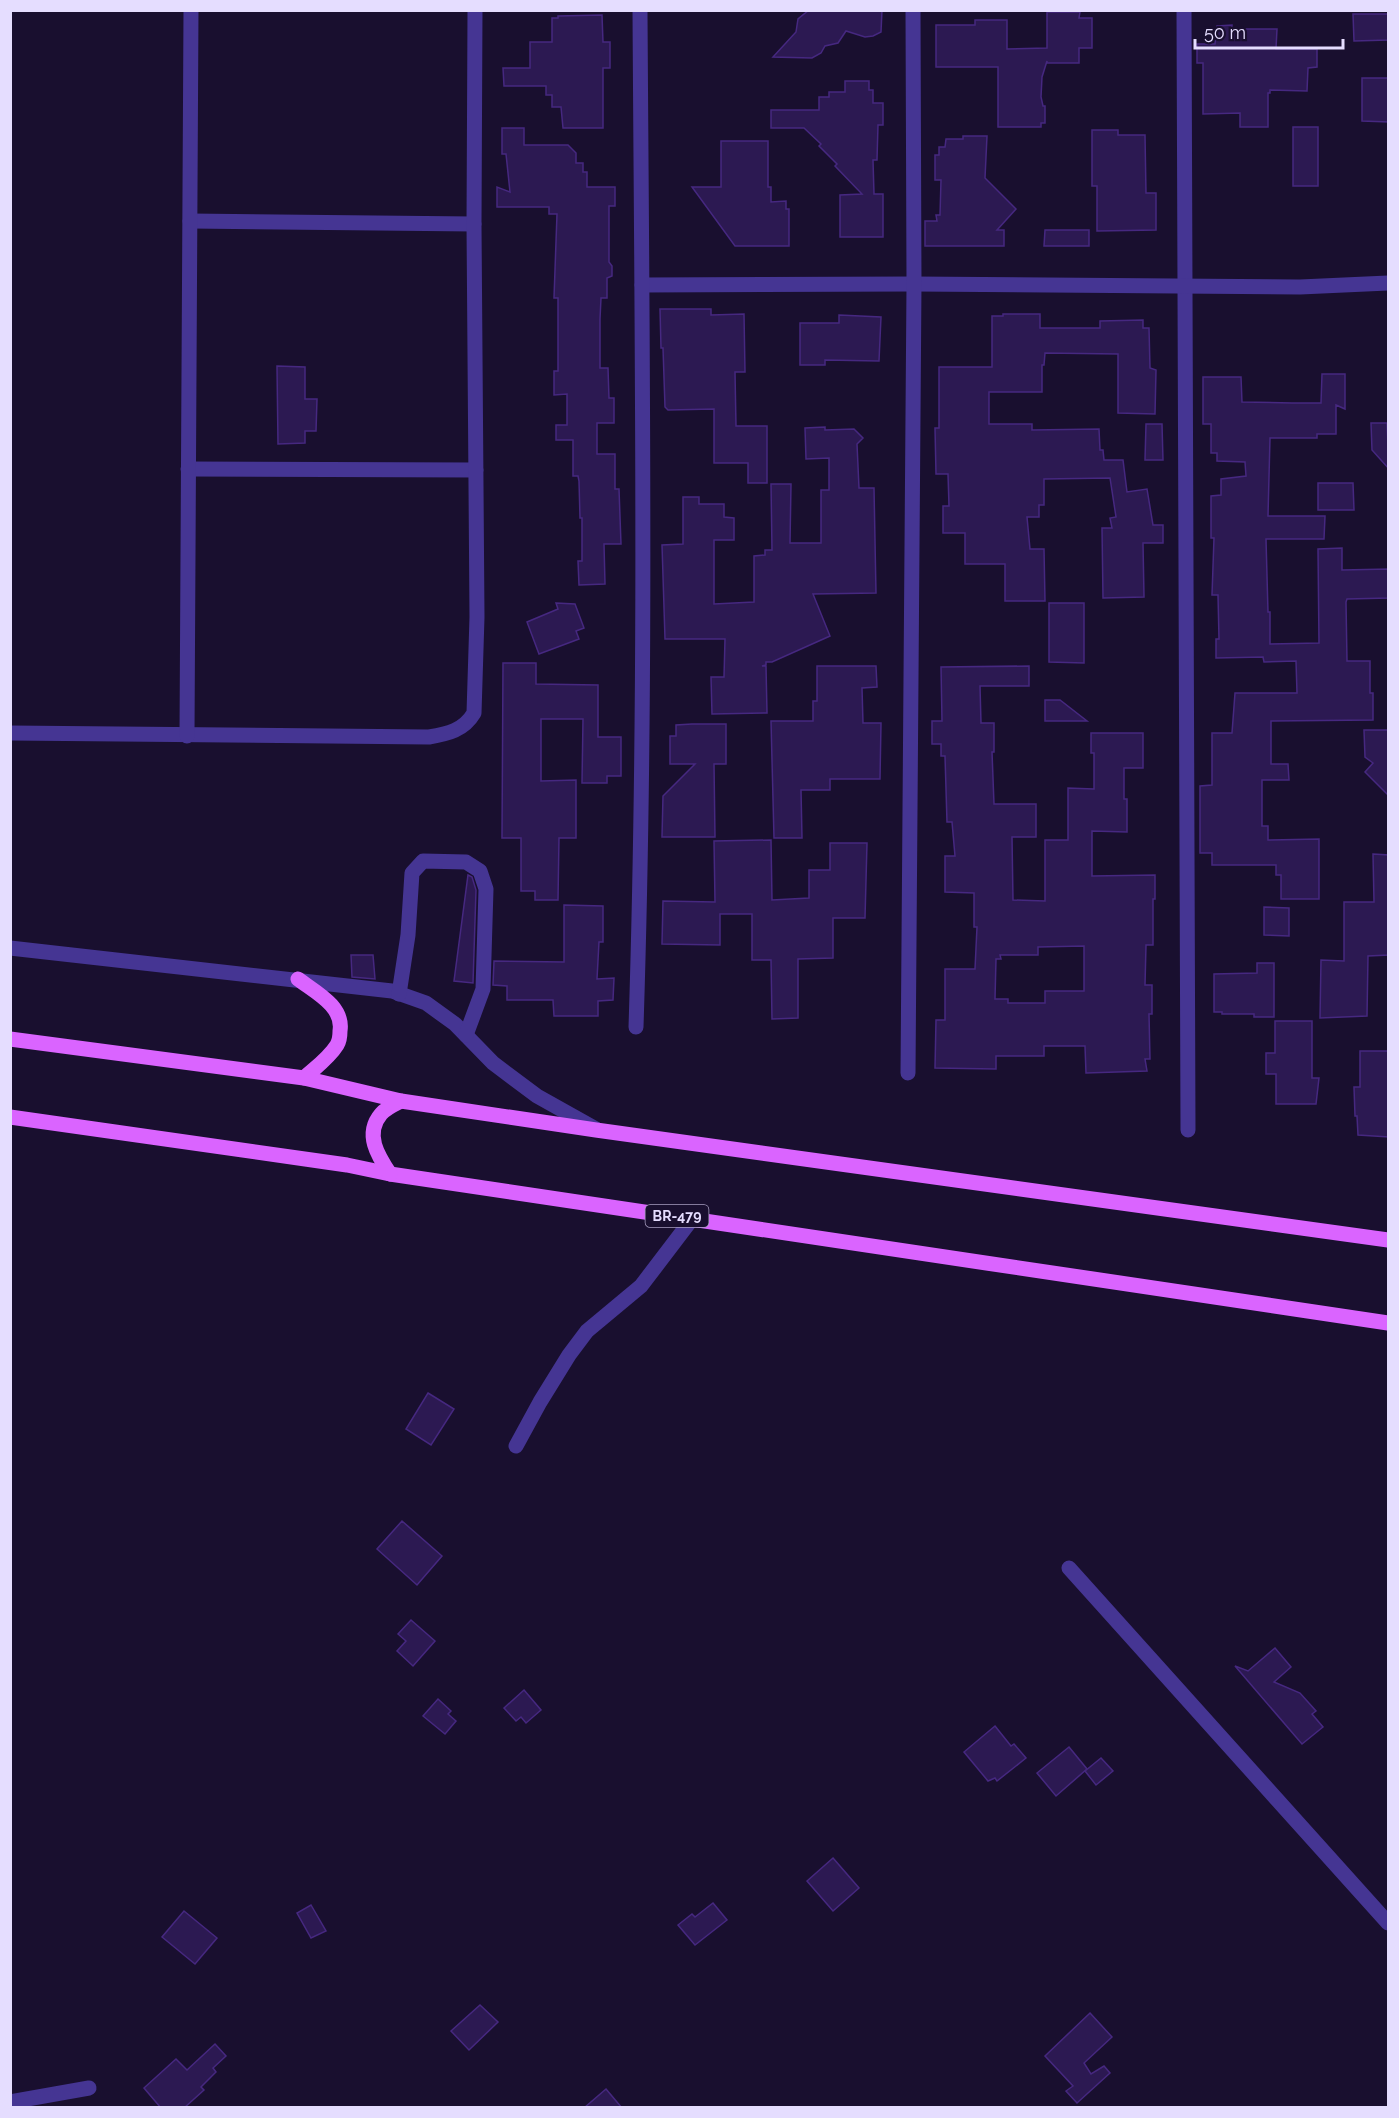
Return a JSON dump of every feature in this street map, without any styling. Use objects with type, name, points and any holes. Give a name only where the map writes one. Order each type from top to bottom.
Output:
[{"type":"main road","points":[[298,979],[326,999],[336,1010],[341,1026],[339,1042],[327,1058],[304,1078]]},
{"type":"main road","points":[[10,1039],[304,1078],[401,1101],[596,1130],[1389,1240]]},
{"type":"main road","points":[[390,1174],[374,1144],[373,1128],[382,1112],[401,1101]]},
{"type":"main road","name":"BR-479","points":[[10,1117],[348,1165],[390,1174],[1389,1323]]},
{"type":"street","points":[[187,736],[191,10]]},
{"type":"street","points":[[10,733],[429,737],[452,732],[469,720],[474,713],[477,617],[474,224],[476,10]]},
{"type":"street","points":[[636,1027],[641,873],[640,10]]},
{"type":"street","points":[[908,1073],[914,284],[913,10]]},
{"type":"street","points":[[1184,10],[1188,1130]]},
{"type":"street","points":[[190,221],[474,224]]},
{"type":"street","points":[[642,285],[914,284],[1300,287],[1389,283]]},
{"type":"street","points":[[188,469],[476,470]]},
{"type":"street","points":[[399,993],[408,935],[412,873],[423,861],[466,862],[480,871],[486,889],[483,989],[466,1035]]},
{"type":"street","points":[[10,948],[298,979],[399,993],[426,1002],[455,1024],[493,1063],[537,1096],[596,1130]]},
{"type":"street","points":[[516,1446],[546,1392],[587,1331],[641,1286],[692,1219]]},
{"type":"street","points":[[1069,1568],[1389,1923]]},
{"type":"street","points":[[10,2102],[89,2088]]},
{"type":"building","points":[[809,10],[882,10],[881,32],[865,37],[846,31],[838,43],[825,46],[821,53],[812,58],[773,57],[796,32],[798,19]]},
{"type":"building","points":[[1047,12],[1080,12],[1079,18],[1092,18],[1092,48],[1079,48],[1079,63],[1047,63],[1047,61],[1042,77],[1041,97],[1043,106],[1045,106],[1045,123],[1041,123],[1041,127],[998,127],[998,67],[936,67],[936,25],[975,25],[975,20],[1007,20],[1007,49],[1047,48]]},
{"type":"building","points":[[1353,14],[1389,14],[1389,40],[1354,41]]},
{"type":"building","points":[[602,15],[603,42],[610,42],[610,68],[603,68],[603,128],[563,128],[561,107],[552,107],[552,95],[546,95],[546,86],[504,86],[503,68],[530,68],[530,42],[552,42],[552,18]]},
{"type":"building","points":[[1232,25],[1232,29],[1277,29],[1276,49],[1317,49],[1317,67],[1308,68],[1307,91],[1270,90],[1268,93],[1268,127],[1240,127],[1240,113],[1203,114],[1203,63],[1197,63],[1197,44],[1215,44],[1217,26]]},
{"type":"building","points":[[1362,78],[1389,78],[1389,122],[1362,121]]},
{"type":"building","points":[[845,81],[869,81],[869,90],[873,90],[873,103],[883,103],[883,125],[878,125],[877,160],[873,160],[874,194],[883,194],[883,237],[840,237],[840,195],[862,194],[835,166],[837,164],[819,146],[821,144],[804,128],[771,128],[771,110],[819,110],[819,97],[829,97],[829,92],[845,92]]},
{"type":"building","points":[[1293,127],[1318,127],[1318,186],[1293,186]]},
{"type":"building","points":[[502,128],[524,128],[524,145],[568,145],[576,153],[576,163],[583,163],[583,172],[587,172],[587,187],[615,187],[615,206],[609,206],[609,262],[612,266],[612,276],[607,278],[607,298],[601,298],[600,319],[600,368],[608,368],[609,398],[614,398],[614,423],[597,423],[597,454],[615,454],[615,489],[619,489],[621,544],[604,544],[605,584],[579,585],[578,561],[582,561],[582,518],[580,518],[578,476],[573,476],[573,440],[556,440],[556,425],[567,425],[567,394],[554,395],[554,371],[558,371],[558,298],[554,298],[557,214],[549,214],[549,207],[497,207],[497,187],[510,192],[506,154],[502,154]]},
{"type":"building","points":[[1092,130],[1118,130],[1118,135],[1145,135],[1146,193],[1156,193],[1156,230],[1097,231],[1097,186],[1092,186]]},
{"type":"building","points":[[963,136],[987,136],[985,178],[1016,209],[997,230],[1004,230],[1004,246],[925,246],[925,221],[937,221],[936,215],[940,215],[941,180],[935,180],[935,155],[939,155],[939,147],[945,147],[946,139],[963,139]]},
{"type":"building","points":[[721,141],[768,141],[768,187],[771,187],[771,202],[786,201],[786,209],[789,209],[789,246],[735,246],[692,187],[721,187]]},
{"type":"building","points":[[1045,230],[1089,230],[1089,246],[1044,246]]},
{"type":"building","points":[[660,309],[711,309],[711,315],[744,314],[745,372],[735,372],[736,426],[767,426],[767,483],[748,483],[748,463],[714,463],[714,409],[668,410],[665,407]]},
{"type":"building","points":[[1003,314],[1040,314],[1040,328],[1100,328],[1100,321],[1143,320],[1143,328],[1149,328],[1150,368],[1156,370],[1155,414],[1118,413],[1118,354],[1045,353],[1044,365],[1042,365],[1042,392],[989,392],[989,424],[1032,424],[1032,430],[1099,429],[1100,450],[1103,450],[1104,460],[1123,460],[1127,492],[1147,489],[1153,525],[1163,525],[1163,543],[1143,543],[1144,597],[1103,598],[1102,528],[1112,528],[1110,518],[1116,517],[1110,478],[1044,479],[1044,505],[1039,505],[1039,517],[1027,517],[1030,549],[1044,549],[1045,601],[1005,601],[1005,564],[965,564],[965,533],[943,533],[943,506],[949,506],[948,474],[936,474],[935,428],[939,428],[939,367],[992,367],[992,316],[1003,316]]},
{"type":"building","points":[[839,315],[881,317],[879,361],[825,360],[825,365],[800,365],[800,323],[839,323]]},
{"type":"building","points":[[277,366],[305,367],[305,399],[317,399],[316,431],[305,431],[305,443],[278,444]]},
{"type":"building","points":[[1322,374],[1345,374],[1345,409],[1336,405],[1336,434],[1317,434],[1317,438],[1270,438],[1268,516],[1325,516],[1324,539],[1266,539],[1270,644],[1319,643],[1318,549],[1342,548],[1342,570],[1389,569],[1389,598],[1347,599],[1346,602],[1347,661],[1370,661],[1373,720],[1271,721],[1271,764],[1288,764],[1289,780],[1262,780],[1262,826],[1268,826],[1268,840],[1319,839],[1319,899],[1281,899],[1281,875],[1276,875],[1276,865],[1212,865],[1212,853],[1200,853],[1200,786],[1212,785],[1212,733],[1232,733],[1235,693],[1297,693],[1296,661],[1264,662],[1263,657],[1216,658],[1216,639],[1219,639],[1218,595],[1212,595],[1214,538],[1211,538],[1211,496],[1221,495],[1221,479],[1246,476],[1245,462],[1217,461],[1217,453],[1211,453],[1211,424],[1203,424],[1203,377],[1241,377],[1242,402],[1321,403]]},
{"type":"building","points":[[1371,423],[1387,423],[1389,469],[1372,450]]},
{"type":"building","points":[[1146,424],[1162,424],[1163,460],[1145,460]]},
{"type":"building","points":[[825,427],[825,430],[854,429],[863,438],[857,444],[859,488],[874,488],[876,593],[813,594],[830,636],[772,662],[766,662],[766,665],[762,666],[766,666],[767,713],[712,714],[711,677],[724,677],[725,639],[665,639],[662,545],[683,544],[683,497],[699,497],[699,504],[724,504],[724,517],[734,518],[734,540],[714,540],[714,604],[754,602],[754,556],[765,555],[765,550],[772,550],[771,484],[791,484],[790,543],[821,543],[821,490],[829,490],[829,458],[806,459],[805,428]]},
{"type":"building","points":[[1318,483],[1353,483],[1354,510],[1318,510]]},
{"type":"building","points":[[556,603],[575,604],[584,628],[576,631],[579,639],[539,654],[527,622],[558,609]]},
{"type":"building","points":[[1049,603],[1084,603],[1084,663],[1049,662]]},
{"type":"building","points":[[503,663],[536,663],[536,684],[598,685],[598,737],[621,737],[621,776],[607,776],[607,783],[582,783],[583,719],[541,719],[541,781],[576,780],[576,838],[559,838],[558,900],[535,900],[535,891],[521,891],[521,838],[502,838]]},
{"type":"building","points":[[817,666],[876,666],[877,687],[862,688],[863,723],[881,723],[880,779],[830,779],[830,790],[801,790],[802,838],[774,838],[771,721],[813,721],[813,701],[817,701]]},
{"type":"building","points":[[1029,666],[1029,686],[980,686],[981,723],[994,723],[994,752],[992,752],[994,804],[1036,804],[1036,837],[1012,837],[1013,900],[1045,901],[1045,840],[1068,840],[1068,788],[1094,789],[1094,753],[1091,753],[1091,733],[1143,733],[1143,768],[1124,768],[1127,832],[1092,831],[1092,876],[1155,875],[1153,945],[1146,945],[1145,985],[1152,985],[1152,1014],[1149,1014],[1150,1059],[1145,1059],[1147,1071],[1086,1073],[1085,1046],[1044,1046],[1044,1056],[996,1056],[996,1069],[935,1068],[936,1020],[945,1020],[945,969],[975,969],[977,927],[974,927],[974,893],[945,892],[945,856],[955,856],[952,822],[947,822],[945,756],[941,756],[941,744],[932,744],[932,721],[942,721],[941,667]],"holes":[[[1084,946],[1084,991],[1045,991],[1045,1003],[1008,1003],[1008,999],[995,999],[996,959],[1001,959],[1000,955],[1038,955],[1038,947]]]},
{"type":"building","points":[[1045,700],[1060,700],[1087,721],[1045,721]]},
{"type":"building","points":[[726,724],[726,764],[714,764],[715,837],[662,837],[663,796],[695,764],[670,764],[670,736],[676,736],[676,725]]},
{"type":"building","points":[[1364,730],[1389,730],[1389,796],[1365,772],[1373,763],[1365,757]]},
{"type":"building","points":[[771,840],[772,900],[809,898],[809,870],[830,870],[830,843],[867,843],[865,918],[833,918],[833,958],[798,959],[798,1018],[772,1019],[771,960],[752,960],[752,914],[720,914],[720,945],[662,944],[663,901],[715,902],[714,841]]},
{"type":"building","points":[[1373,854],[1389,855],[1389,955],[1368,956],[1367,1016],[1320,1018],[1321,960],[1344,961],[1344,902],[1374,902]]},
{"type":"building","points":[[468,875],[472,877],[476,890],[473,983],[454,981]]},
{"type":"building","points":[[564,905],[603,906],[603,942],[599,942],[597,979],[614,978],[613,1000],[598,1001],[598,1016],[554,1016],[553,1000],[507,1000],[507,986],[493,985],[494,961],[564,962]]},
{"type":"building","points":[[1264,907],[1289,908],[1289,936],[1264,935]]},
{"type":"building","points":[[351,955],[373,955],[375,979],[352,977]]},
{"type":"building","points":[[1257,963],[1274,963],[1274,1017],[1214,1012],[1214,974],[1257,973]]},
{"type":"building","points":[[1275,1021],[1312,1021],[1312,1078],[1319,1078],[1316,1104],[1276,1104],[1276,1074],[1266,1074],[1266,1053],[1275,1053]]},
{"type":"building","points":[[1360,1051],[1389,1051],[1389,1137],[1358,1135],[1354,1087],[1360,1087]]},
{"type":"building","points":[[428,1393],[454,1409],[431,1445],[406,1429]]},
{"type":"building","points":[[402,1521],[442,1556],[417,1585],[377,1549]]},
{"type":"building","points":[[411,1620],[435,1641],[413,1666],[397,1651],[406,1641],[398,1634]]},
{"type":"building","points":[[1275,1648],[1291,1667],[1274,1682],[1300,1693],[1316,1711],[1312,1714],[1323,1727],[1302,1744],[1235,1666],[1248,1671]]},
{"type":"building","points":[[524,1690],[541,1710],[526,1723],[521,1717],[516,1721],[504,1708]]},
{"type":"building","points":[[438,1699],[451,1711],[448,1714],[456,1721],[445,1734],[423,1716]]},
{"type":"building","points":[[995,1726],[1011,1746],[1014,1744],[1026,1758],[997,1781],[995,1778],[988,1781],[964,1752]]},
{"type":"building","points":[[1069,1747],[1087,1769],[1056,1796],[1037,1773]]},
{"type":"building","points":[[1101,1758],[1113,1771],[1096,1785],[1085,1771]]},
{"type":"building","points":[[833,1858],[859,1888],[833,1911],[807,1881]]},
{"type":"building","points":[[713,1903],[727,1920],[695,1945],[678,1925],[692,1914],[695,1917]]},
{"type":"building","points":[[311,1905],[326,1931],[311,1938],[297,1913]]},
{"type":"building","points":[[184,1911],[217,1938],[195,1964],[162,1937]]},
{"type":"building","points":[[480,2005],[498,2022],[469,2050],[451,2031]]},
{"type":"building","points":[[1090,2013],[1112,2037],[1084,2063],[1091,2074],[1104,2066],[1110,2073],[1077,2103],[1066,2091],[1073,2086],[1045,2056]]},
{"type":"building","points":[[215,2044],[226,2056],[213,2068],[216,2072],[201,2087],[204,2090],[184,2108],[161,2108],[144,2088],[176,2059],[187,2070]]},
{"type":"building","points":[[606,2089],[622,2108],[584,2108]]}]
